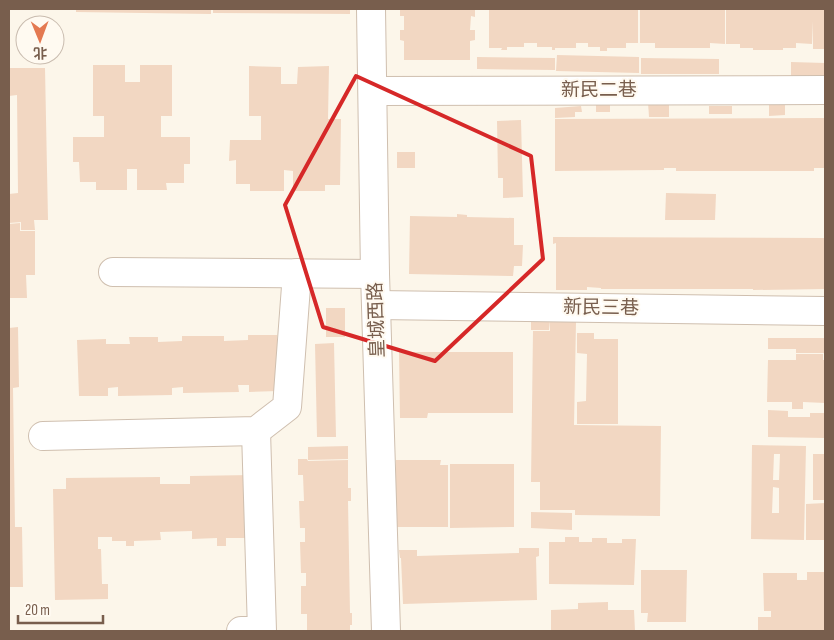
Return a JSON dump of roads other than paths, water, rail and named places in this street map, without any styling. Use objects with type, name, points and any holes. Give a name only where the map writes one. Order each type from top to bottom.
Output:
[{"type":"street","name":"皇城西路","points":[[371,9],[374,91],[376,305],[386,631]]},
{"type":"street","name":"新民二巷","points":[[374,91],[825,90]]},
{"type":"street","points":[[113,272],[376,274]]},
{"type":"street","points":[[43,436],[256,431],[288,407],[297,273]]},
{"type":"street","name":"新民三巷","points":[[376,305],[825,311]]},
{"type":"street","points":[[241,631],[262,631],[256,431]]}]
